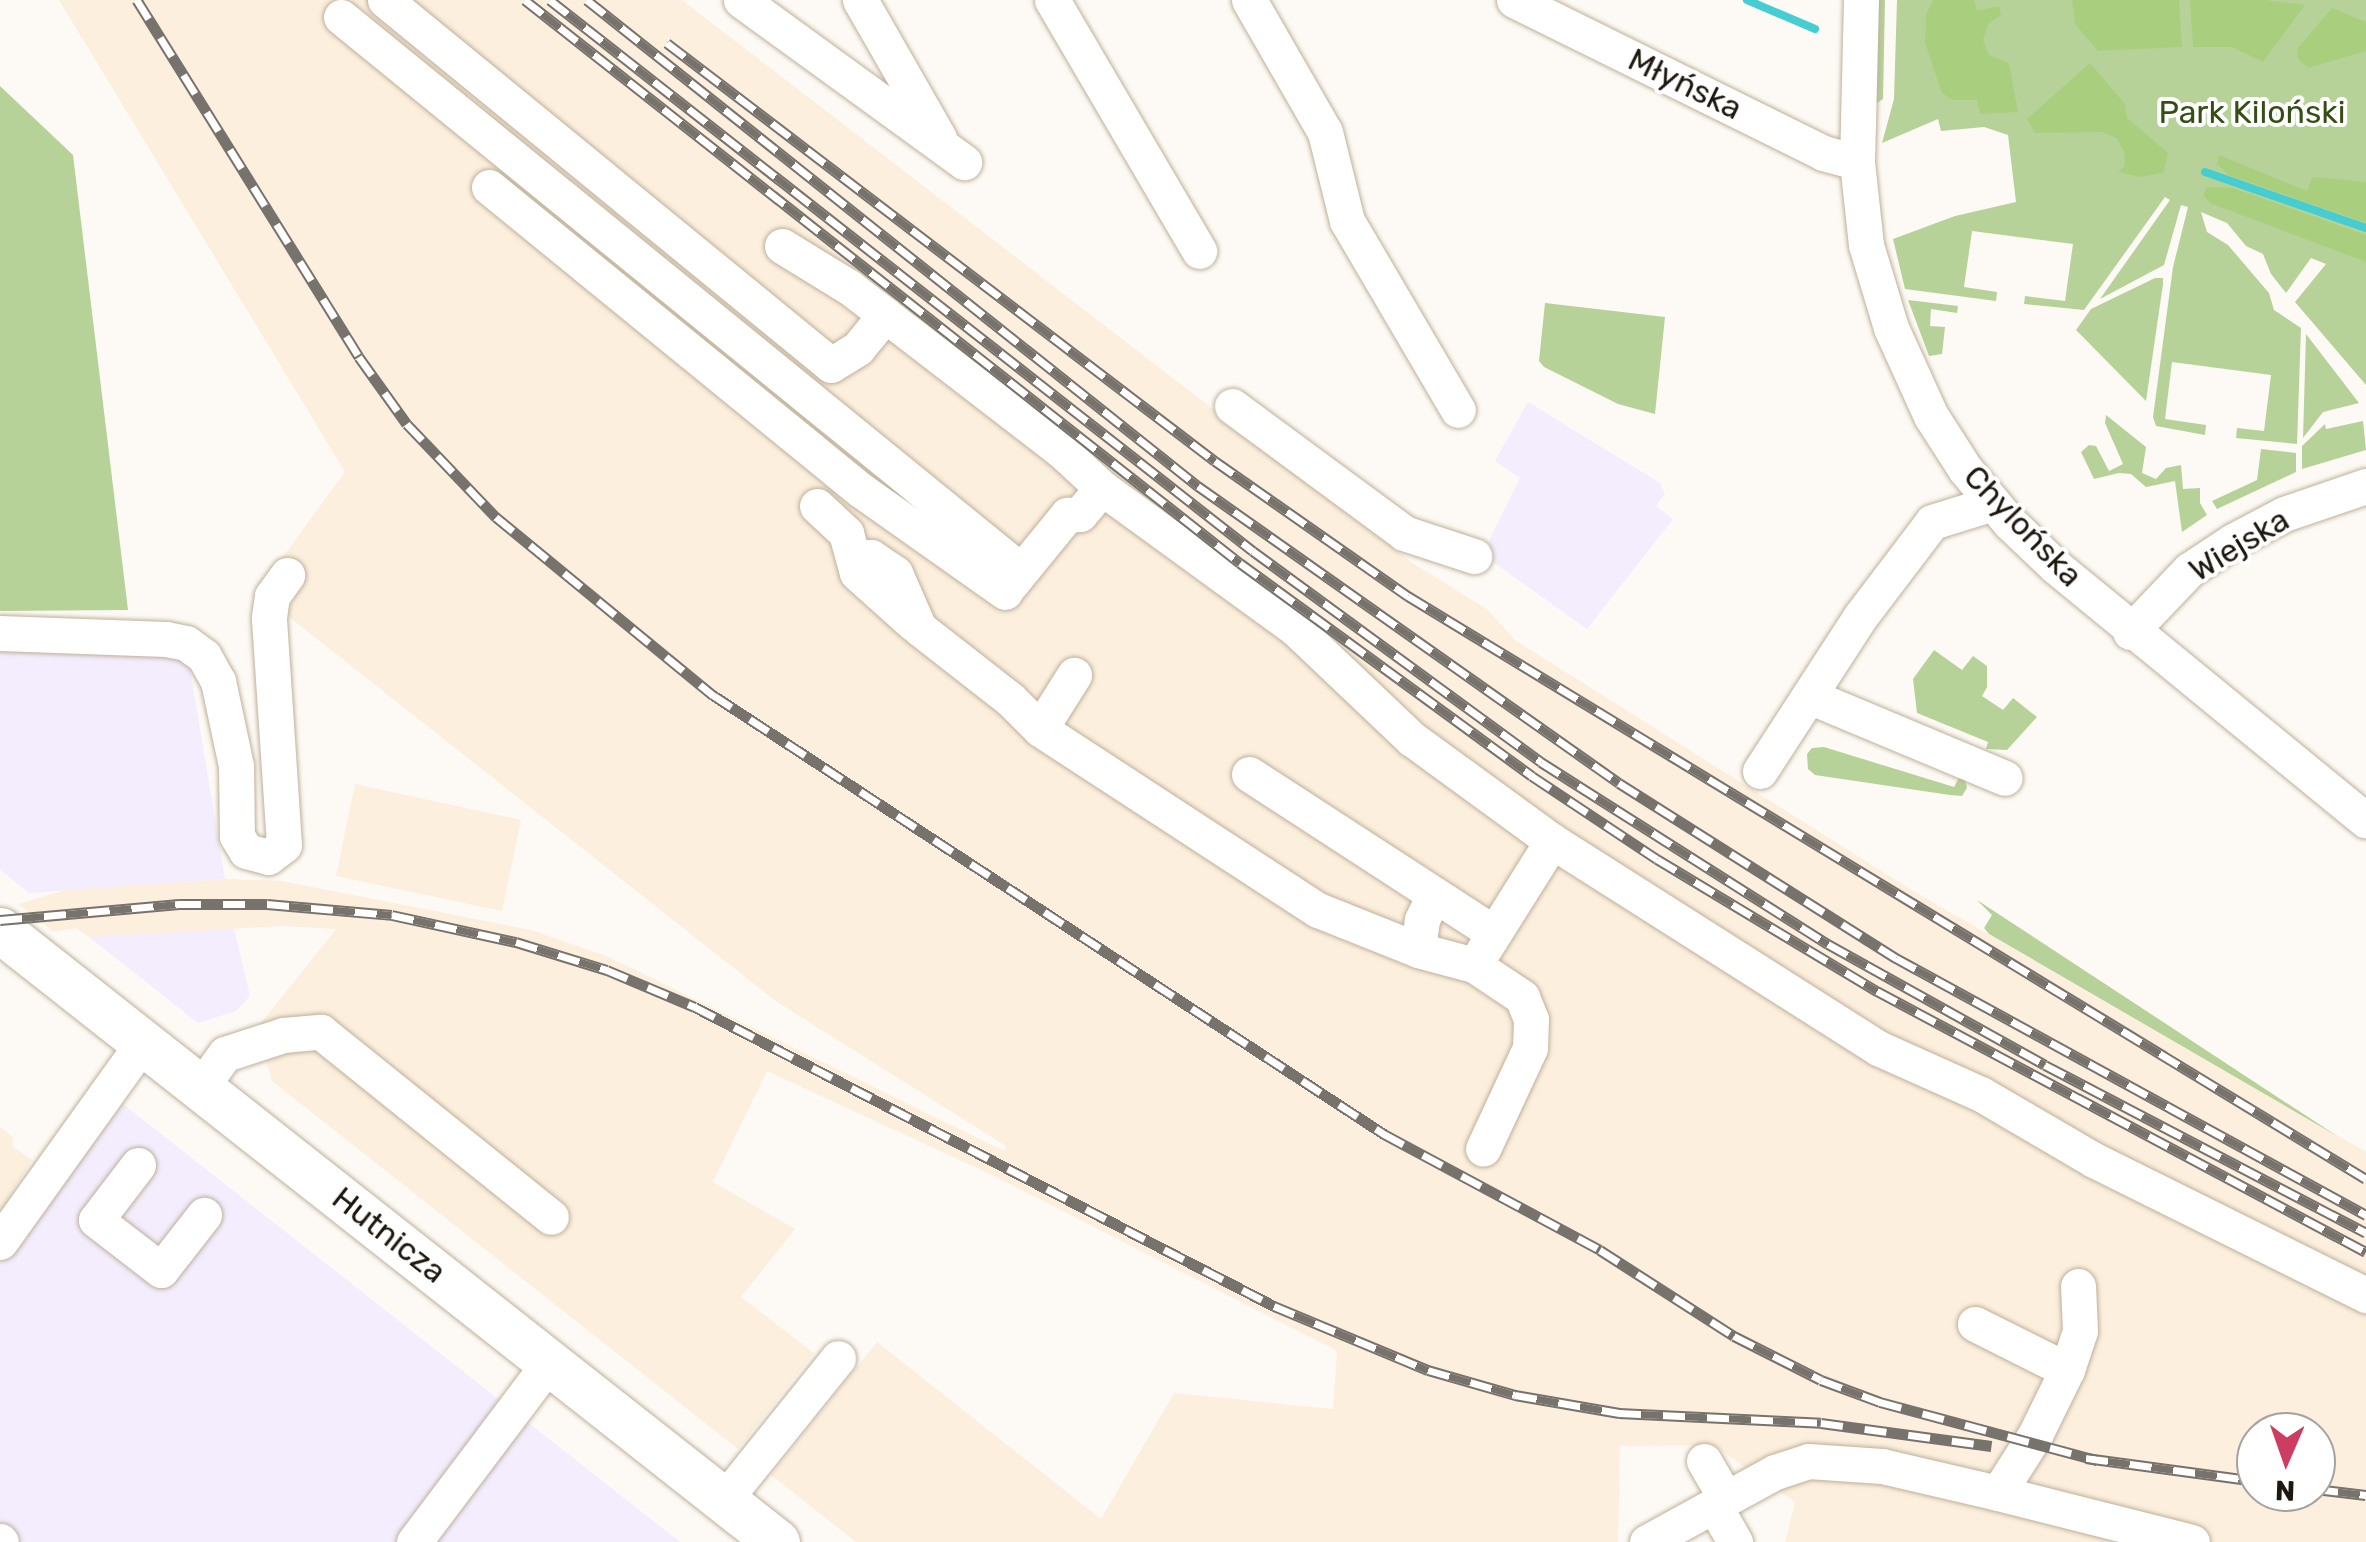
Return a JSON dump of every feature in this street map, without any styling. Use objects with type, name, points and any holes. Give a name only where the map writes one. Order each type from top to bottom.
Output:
[{"type":"main road","name":"Hutnicza","points":[[0,930],[777,1542]]},
{"type":"street","points":[[385,0],[832,366],[858,348],[885,314]]},
{"type":"street","points":[[740,0],[952,153],[860,0]]},
{"type":"street","points":[[1052,0],[1199,251]]},
{"type":"street","points":[[1249,0],[1325,132],[1347,222],[1458,410]]},
{"type":"street","name":"Młyńska","points":[[1514,0],[1823,154],[1857,162]]},
{"type":"street","name":"Chylońska","points":[[1860,0],[1857,162],[1866,245],[1891,328],[1931,416],[1993,502],[2055,566],[2130,632],[2366,821]]},
{"type":"street","points":[[341,18],[1007,588]]},
{"type":"street","points":[[489,187],[862,491],[1007,588]]},
{"type":"street","points":[[782,246],[850,287],[1062,451],[1102,488],[1296,629],[1412,739],[1552,841],[1878,1048],[1981,1094],[2094,1160],[2366,1296]]},
{"type":"street","points":[[1232,406],[1404,533],[1474,556]]},
{"type":"street","name":"Wiejska","points":[[2130,632],[2189,570],[2233,541],[2284,514],[2366,486]]},
{"type":"street","points":[[1007,588],[1066,515],[1080,514],[1102,488]]},
{"type":"street","points":[[1760,771],[1860,617],[1932,522],[1993,502]]},
{"type":"street","points":[[817,506],[846,533],[857,573],[868,587],[1012,700],[1040,730],[1318,910],[1418,950],[1474,965],[1522,998],[1532,1032],[1523,1066],[1482,1149]]},
{"type":"street","points":[[0,633],[178,641],[210,664],[218,681],[236,766],[237,836],[253,855],[275,855],[282,852],[284,838],[269,603],[286,576]]},
{"type":"street","points":[[1040,730],[1074,675]]},
{"type":"street","points":[[1809,696],[2005,778]]},
{"type":"street","points":[[1249,774],[1494,934]]},
{"type":"street","points":[[1474,965],[1552,841]]},
{"type":"street","points":[[1418,950],[1422,920],[1434,895]]},
{"type":"street","points":[[202,1088],[225,1054],[283,1035],[321,1032],[550,1217]]},
{"type":"street","points":[[0,1242],[22,1206],[143,1042]]},
{"type":"street","points":[[138,1166],[96,1220],[161,1270],[204,1215]]},
{"type":"street","points":[[1998,1493],[2035,1435],[2068,1370],[2080,1331],[2078,1286]]},
{"type":"street","points":[[1975,1324],[2068,1370]]},
{"type":"street","points":[[724,1500],[838,1358]]},
{"type":"street","points":[[414,1542],[548,1364]]},
{"type":"street","points":[[1704,1460],[1735,1542]]},
{"type":"street","points":[[1647,1542],[1775,1472],[1824,1460],[1882,1466],[2192,1542]]},
{"type":"shaded area","points":[[59,0],[682,0],[1413,563],[1488,610],[1515,640],[1910,889],[2366,1152],[2366,1542],[1785,1542],[1795,1502],[1713,1445],[1620,1446],[1618,1542],[856,1542],[771,1475],[877,1342],[1101,1519],[1174,1393],[1333,1409],[1337,1351],[994,1176],[767,1071],[713,1182],[795,1229],[741,1297],[814,1353],[738,1449],[272,1081],[257,1028],[336,929],[282,926],[89,937],[76,928],[54,932],[18,904],[66,890],[225,879],[282,881],[531,930],[609,957],[1004,1151],[1006,1146],[777,1002],[284,613],[293,602],[266,580],[345,472]]},
{"type":"shaded area","points":[[1528,402],[1660,483],[1665,494],[1656,506],[1673,519],[1587,629],[1489,559],[1485,549],[1520,478],[1495,461]]},
{"type":"shaded area","points":[[0,649],[187,651],[225,879],[29,893],[0,870]]},
{"type":"shaded area","points":[[355,784],[521,820],[502,911],[336,876]]},
{"type":"shaded area","points":[[234,928],[250,996],[236,1011],[198,1023],[89,937]]},
{"type":"shaded area","points":[[123,1104],[680,1542],[0,1542],[0,1263]]},
{"type":"shaded area","points":[[0,1127],[13,1137],[12,1146],[32,1160],[0,1213]]},
{"type":"green space","points":[[1876,0],[1885,0],[1883,99],[1874,105]]},
{"type":"green space","name":"Park Kiloński","points":[[1897,0],[2366,0],[2366,385],[2295,302],[2326,264],[2311,258],[2286,293],[2271,274],[2263,254],[2246,246],[2227,223],[2201,212],[2207,232],[2228,245],[2269,293],[2274,310],[2301,328],[2297,444],[2236,438],[2237,428],[2264,431],[2271,375],[2172,362],[2165,419],[2206,425],[2205,435],[2156,426],[2153,417],[2173,267],[2188,207],[2181,205],[2164,265],[2100,299],[2170,200],[2165,197],[2084,310],[2024,304],[2025,296],[2065,301],[2073,244],[1972,231],[1964,287],[1997,292],[1996,301],[1905,289],[1893,239],[1955,216],[2016,202],[2008,135],[1984,127],[1941,131],[1938,119],[1882,143],[1894,99]]},
{"type":"green space","points":[[1933,0],[1974,0],[1977,11],[1999,6],[2001,15],[1988,24],[1983,40],[1989,55],[2009,63],[2018,112],[1980,114],[1977,100],[1952,100],[1942,93],[1925,43],[1926,14]]},
{"type":"green space","points":[[2072,0],[2179,0],[2182,47],[2098,51],[2075,24]]},
{"type":"green space","points":[[2190,0],[2265,0],[2305,5],[2263,62],[2232,47],[2193,47]]},
{"type":"green space","points":[[2332,8],[2366,22],[2366,51],[2308,68],[2298,59],[2297,49]]},
{"type":"green space","points":[[2090,63],[2125,104],[2127,118],[2168,153],[2164,172],[2141,177],[2118,172],[2125,166],[2124,152],[2117,138],[2102,132],[2035,133],[2027,119]]},
{"type":"green space","points":[[0,86],[73,155],[128,610],[0,611]]},
{"type":"green space","points":[[2219,155],[2307,191],[2312,177],[2366,182],[2366,223],[2228,175],[2217,164]]},
{"type":"green space","points":[[2207,187],[2233,188],[2366,235],[2366,262],[2210,203],[2203,195]]},
{"type":"green space","points":[[2155,278],[2163,278],[2163,284],[2146,401],[2076,330],[2091,309]]},
{"type":"green space","points":[[1908,300],[1958,306],[1957,313],[1931,309],[1930,326],[1945,327],[1942,354],[1929,356]]},
{"type":"green space","points":[[1545,303],[1665,317],[1655,414],[1618,404],[1544,367],[1539,361]]},
{"type":"green space","points":[[2306,334],[2359,403],[2323,412],[2303,438]]},
{"type":"green space","points":[[2106,415],[2146,447],[2142,473],[2156,479],[2166,468],[2181,465],[2183,489],[2200,488],[2200,503],[2207,515],[2182,532],[2175,481],[2146,487],[2131,474],[2094,479],[2081,452],[2089,445],[2096,446],[2109,471],[2123,464],[2105,423]]},
{"type":"green space","points":[[2363,421],[2366,450],[2302,469],[2302,446],[2325,424],[2326,429]]},
{"type":"green space","points":[[2261,449],[2296,453],[2296,472],[2217,509],[2212,501],[2257,480]]},
{"type":"green space","points":[[1934,650],[1962,670],[1973,656],[1987,666],[1987,687],[1982,696],[2003,710],[2013,698],[2037,717],[2007,750],[1986,749],[1988,742],[1917,713],[1913,679]]},
{"type":"green space","points":[[1824,747],[1954,787],[1963,770],[1967,788],[1962,796],[1950,795],[1815,775],[1808,769],[1807,754],[1812,748]]},
{"type":"green space","points":[[1977,900],[2337,1136],[1989,934],[1984,928],[1992,915]]},
{"type":"waterway","points":[[1747,0],[1815,29]]},
{"type":"waterway","points":[[2205,172],[2366,228]]},
{"type":"railway","points":[[137,0],[359,357],[407,424],[496,517],[713,695],[1384,1134],[1600,1250],[1734,1336],[1821,1380],[1880,1402],[2097,1460]]},
{"type":"railway","points":[[525,0],[1240,563],[1532,776],[1657,859],[1877,991],[2366,1252]]},
{"type":"railway","points":[[550,0],[1253,551],[1541,762],[1828,944],[2045,1065],[2366,1233]]},
{"type":"railway","points":[[587,0],[1198,486],[1619,783],[1896,958],[2366,1215]]},
{"type":"railway","points":[[667,43],[1215,461],[1408,596],[2366,1179]]},
{"type":"railway","points":[[0,920],[179,904],[267,904],[392,915],[516,942],[607,970],[695,1007],[1274,1306],[1428,1370],[1515,1395],[1619,1413],[1821,1423],[1991,1446]]},
{"type":"railway","points":[[2086,1458],[2236,1478]]},
{"type":"railway","points":[[2336,1491],[2366,1495]]}]
